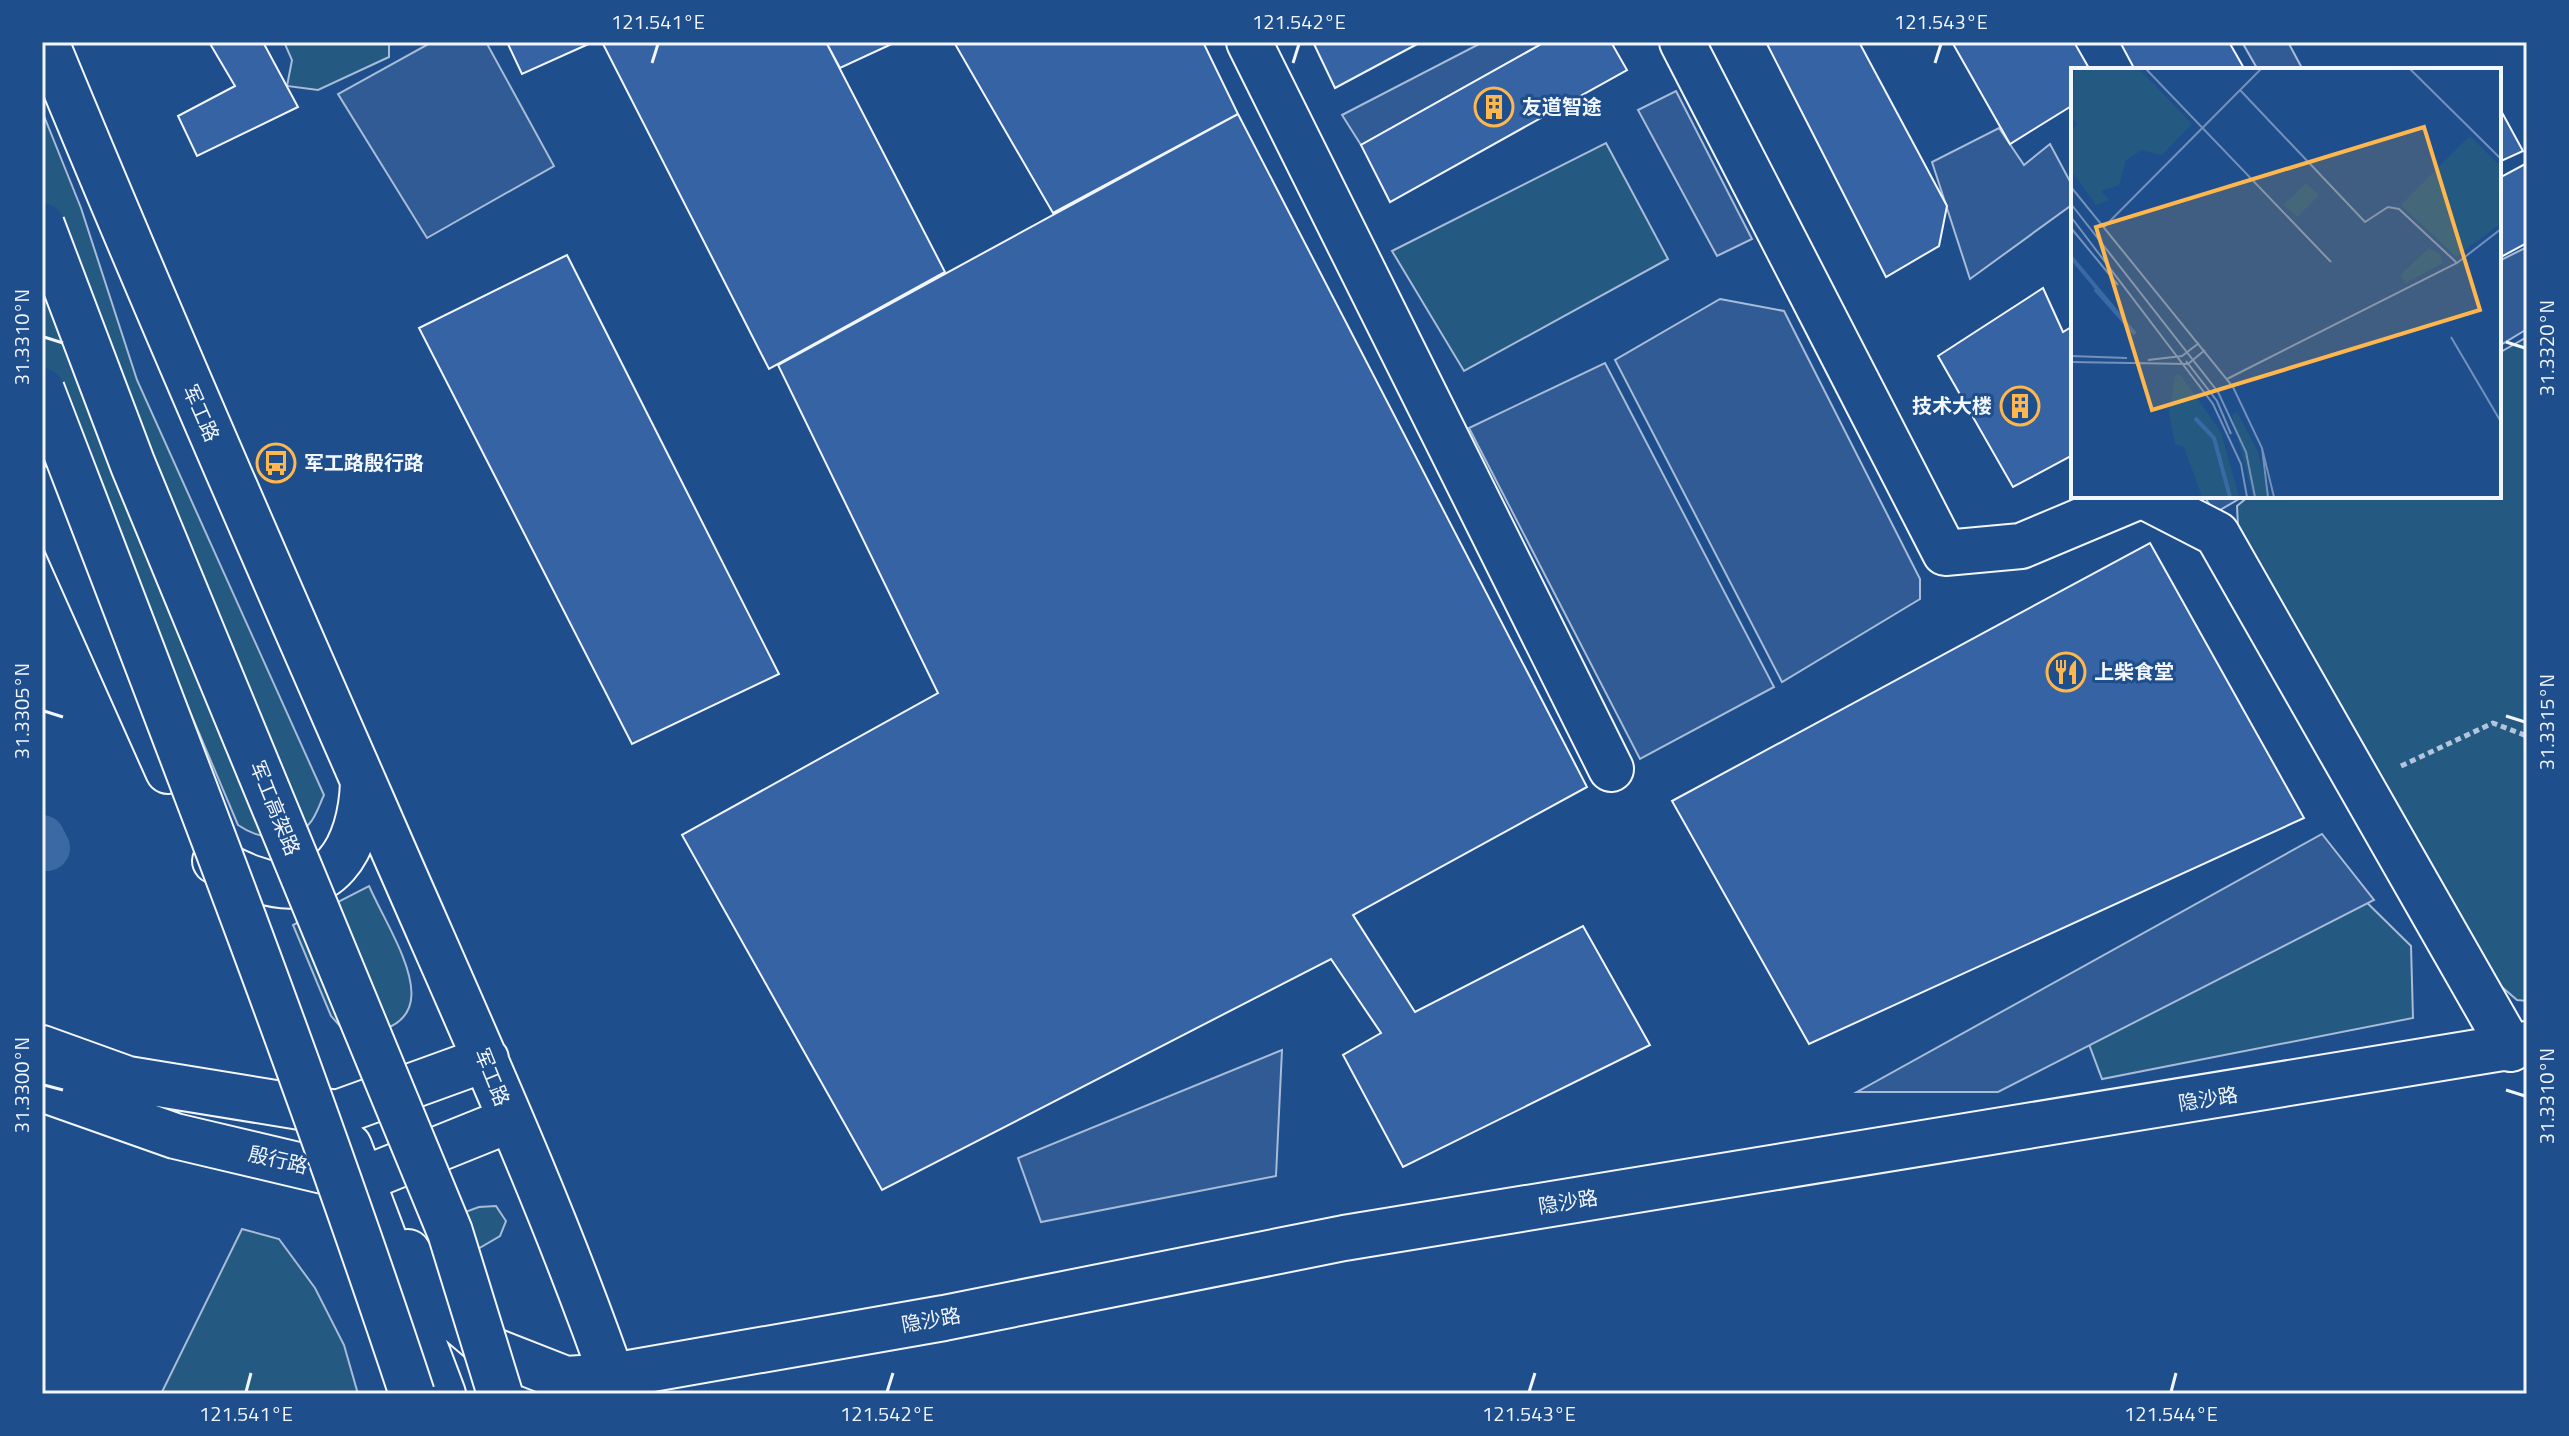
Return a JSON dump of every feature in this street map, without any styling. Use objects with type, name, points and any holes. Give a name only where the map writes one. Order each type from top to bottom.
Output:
[{"type":"main road","name":"军工路","points":[[46,42],[176,357],[486,1059],[575,1270],[615,1385]]},
{"type":"main road","points":[[1249,42],[1611,769]]},
{"type":"main road","points":[[1682,42],[1945,553],[2021,546],[2137,498]]},
{"type":"main road","name":"军工高架路","points":[[42,225],[133,465],[450,1232],[500,1394]]},
{"type":"main road","points":[[42,390],[286,1039],[412,1394]]},
{"type":"main road","points":[[42,489],[189,817],[215,861],[337,1113],[443,1394]]},
{"type":"main road","points":[[2146,498],[2217,534],[2519,1047]]},
{"type":"main road","name":"军工路","points":[[215,861],[257,881],[300,885],[329,875],[349,850],[362,813],[363,782]]},
{"type":"main road","name":"隐沙路","points":[[615,1385],[1344,1238],[2519,1047]]},
{"type":"main road","points":[[42,1048],[128,1079],[337,1113],[486,1059]]},
{"type":"main road","name":"殷行路","points":[[42,1089],[175,1136],[361,1180]]},
{"type":"main road","points":[[361,1180],[510,1120]]},
{"type":"main road","points":[[361,1180],[447,1312],[492,1350],[566,1379],[615,1385]]},
{"type":"path","points":[[2393,770],[2493,723],[2527,736]]},
{"type":"shaded area","points":[[284,42],[389,42],[389,57],[318,90],[287,86],[292,60]]},
{"type":"shaded area","points":[[432,42],[486,42],[554,166],[427,238],[338,94]]},
{"type":"shaded area","points":[[1483,42],[1545,42],[1361,145],[1342,115]]},
{"type":"shaded area","points":[[2242,42],[2288,42],[2302,68],[2257,68]]},
{"type":"shaded area","points":[[1676,91],[1752,239],[1717,256],[1638,110]]},
{"type":"shaded area","points":[[42,111],[81,208],[137,380],[324,795],[311,821],[293,835],[274,838],[255,834],[238,825],[163,648],[42,397]]},
{"type":"shaded area","points":[[1999,128],[2024,165],[2050,144],[2071,183],[2071,205],[1970,279],[1932,162]]},
{"type":"shaded area","points":[[1606,143],[1668,259],[1464,371],[1392,251]]},
{"type":"shaded area","points":[[2527,247],[2527,329],[2501,345],[2501,260]]},
{"type":"shaded area","points":[[1720,299],[1784,311],[1920,579],[1920,599],[1782,682],[1615,360]]},
{"type":"shaded area","points":[[2527,337],[2527,1001],[2517,1000],[2495,981],[2238,526],[2237,506],[2247,498],[2501,498],[2501,352]]},
{"type":"shaded area","points":[[1605,363],[1774,687],[1640,759],[1469,428]]},
{"type":"shaded area","points":[[2205,498],[2241,498],[2215,513]]},
{"type":"shaded area","points":[[2322,834],[2374,900],[1998,1092],[1857,1092]]},
{"type":"shaded area","points":[[2346,882],[2411,946],[2413,1018],[2102,1079],[2075,1007]]},
{"type":"shaded area","points":[[369,886],[403,958],[410,981],[411,1002],[402,1019],[382,1030],[348,1035],[331,1016],[293,925]]},
{"type":"shaded area","points":[[1282,1050],[1276,1176],[1041,1222],[1018,1158]]},
{"type":"shaded area","points":[[496,1206],[506,1221],[500,1236],[476,1250],[446,1219],[479,1207]]},
{"type":"shaded area","points":[[242,1229],[279,1239],[315,1288],[344,1345],[358,1394],[161,1394]]},
{"type":"building","points":[[209,42],[263,42],[298,107],[197,156],[178,116],[235,86]]},
{"type":"building","points":[[507,42],[593,42],[522,74]]},
{"type":"building","points":[[602,42],[826,42],[945,272],[769,369]]},
{"type":"building","points":[[826,42],[896,42],[840,68]]},
{"type":"building","points":[[1203,42],[1238,114],[1053,213],[955,44]]},
{"type":"building","points":[[1313,42],[1421,42],[1335,88]]},
{"type":"building","name":"友道智途","points":[[1545,42],[1611,42],[1627,70],[1390,202],[1361,145]]},
{"type":"building","points":[[1766,42],[1859,42],[1947,206],[1939,246],[1886,277]]},
{"type":"building","points":[[1952,42],[2074,42],[2089,68],[2071,68],[2071,106],[2010,144]]},
{"type":"building","points":[[2120,42],[2229,42],[2244,68],[2134,68]]},
{"type":"building","points":[[2501,111],[2523,151],[2501,161]]},
{"type":"building","points":[[1238,114],[1587,787],[1353,915],[1415,1012],[1583,926],[1650,1045],[1403,1167],[1343,1055],[1381,1033],[1331,959],[882,1190],[682,835],[938,693],[778,365]]},
{"type":"building","points":[[2527,163],[2527,243],[2501,257],[2501,177]]},
{"type":"building","points":[[567,255],[779,674],[632,744],[419,328]]},
{"type":"building","name":"技术大楼","points":[[2043,288],[2063,332],[2071,327],[2071,456],[2013,487],[1938,356]]},
{"type":"building","name":"上柴食堂","points":[[2150,543],[2304,818],[1809,1044],[1672,801]]},
{"type":"waterway","points":[[42,838],[47,848],[42,839]]},
{"type":"place","name":"友道智途","points":[[1494,107]]},
{"type":"place","name":"技术大楼","points":[[2020,406]]},
{"type":"place","name":"军工路殷行路","points":[[276,463]]},
{"type":"place","name":"上柴食堂","points":[[2066,672]]}]
